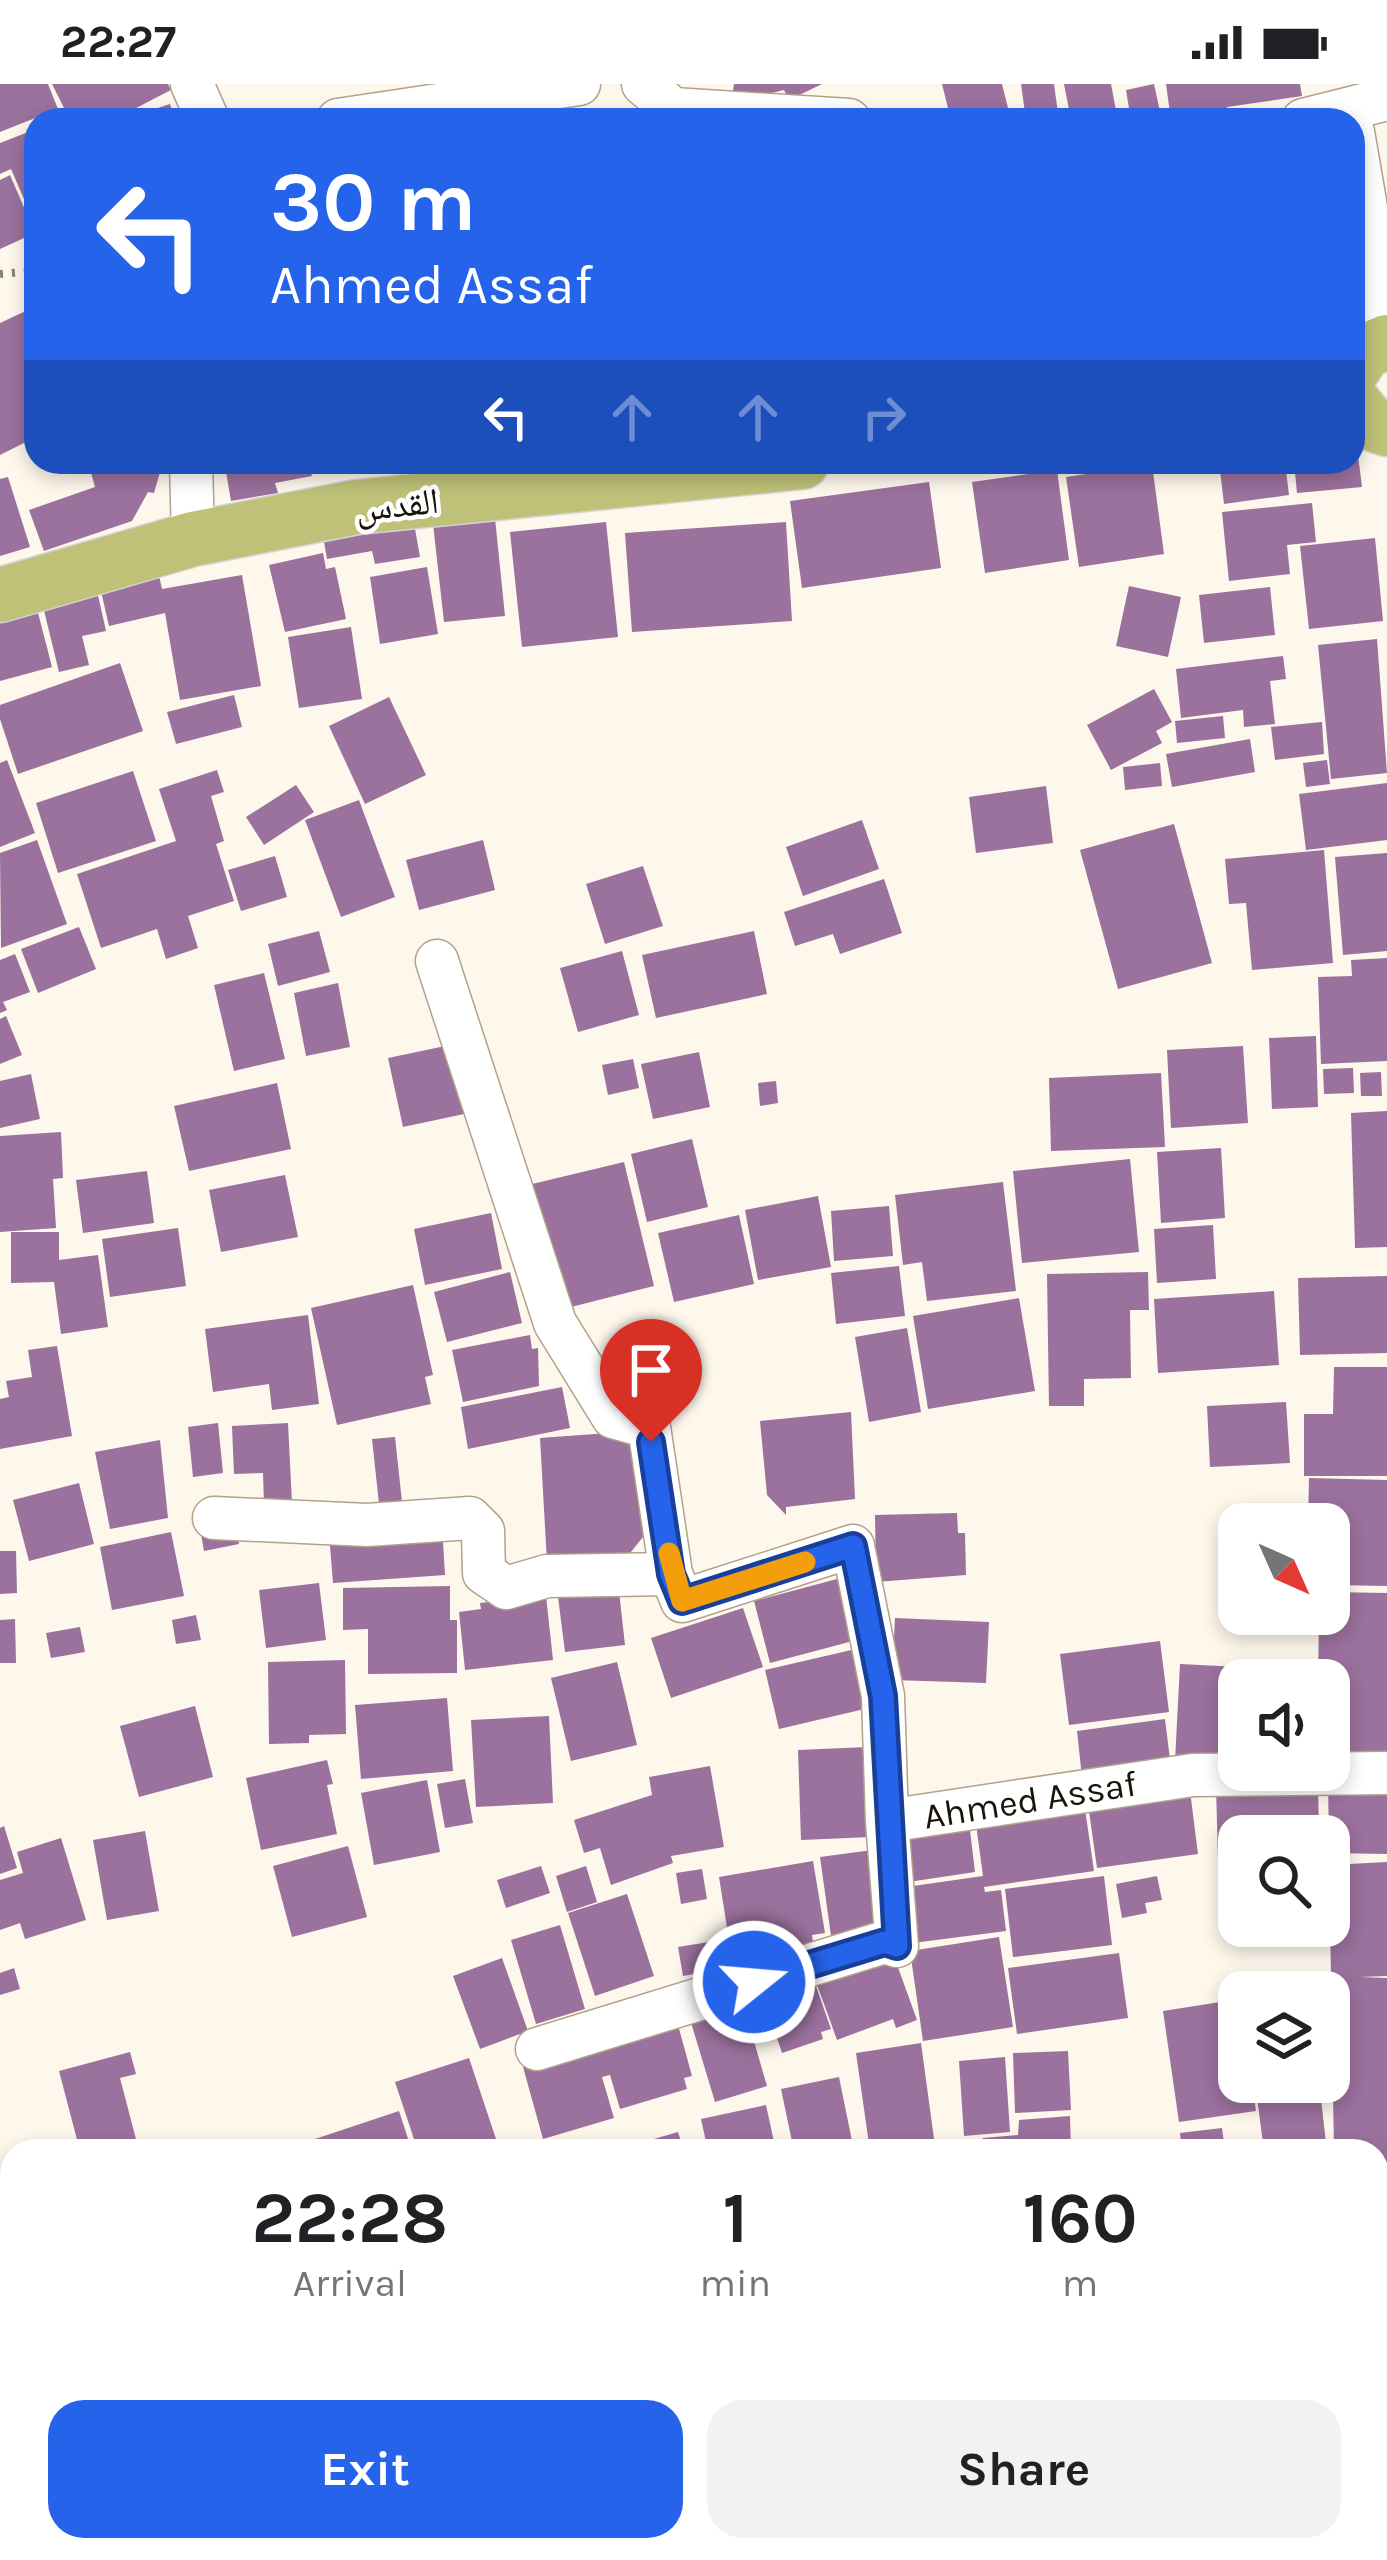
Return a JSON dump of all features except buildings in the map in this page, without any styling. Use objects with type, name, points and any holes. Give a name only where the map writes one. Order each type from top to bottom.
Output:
[{"type":"main road","name":"القدس","points":[[0,596],[193,539],[357,507],[683,474]]},
{"type":"street","points":[[418,108],[579,84]]},
{"type":"street","points":[[643,84],[672,108]]},
{"type":"street","points":[[1365,167],[1387,330]]},
{"type":"street","points":[[190,474],[193,539]]},
{"type":"street","points":[[436,961],[555,1323],[613,1417],[649,1427],[671,1574],[682,1601],[853,1546],[883,1696],[887,1821]]},
{"type":"street","points":[[214,1518],[367,1526],[470,1518],[483,1532],[484,1574],[506,1588],[548,1576],[671,1574]]},
{"type":"street","name":"Ahmed Assaf","points":[[537,2049],[885,1942],[897,1946],[887,1821],[1193,1775],[1387,1773]]},
{"type":"slow traffic","points":[[669,1553],[682,1601],[805,1562]]},
{"type":"route","points":[[651,1442],[671,1574],[682,1601],[853,1546],[883,1696],[897,1946],[885,1942],[754,1982]]}]
